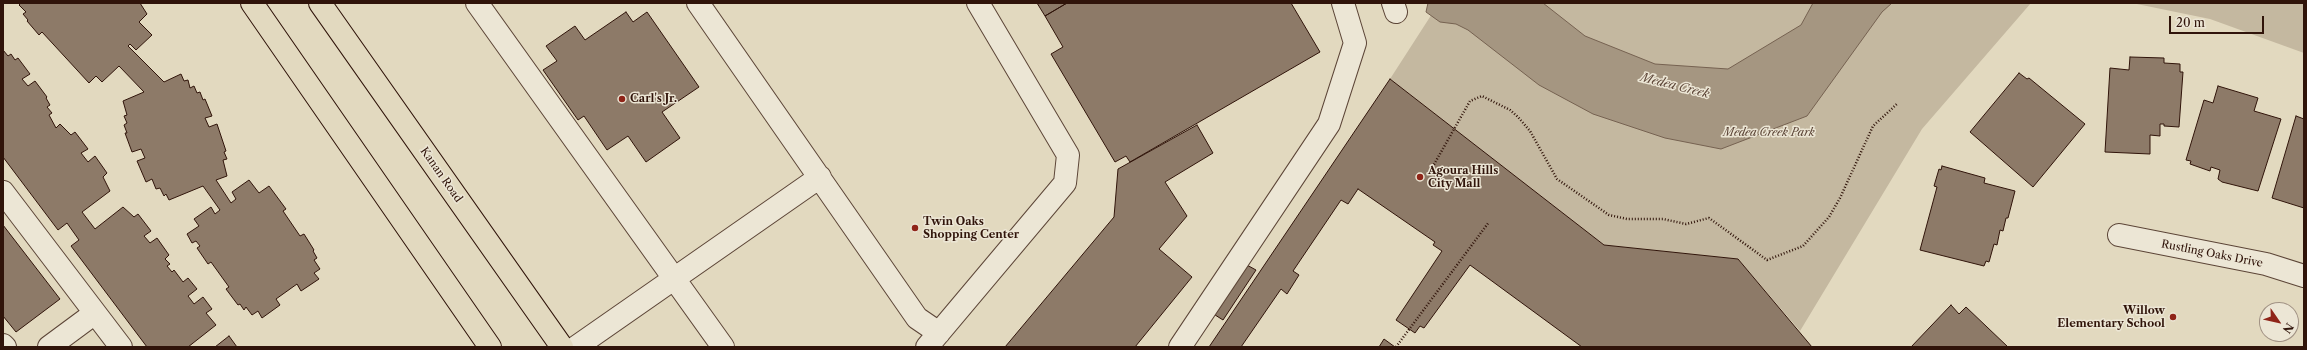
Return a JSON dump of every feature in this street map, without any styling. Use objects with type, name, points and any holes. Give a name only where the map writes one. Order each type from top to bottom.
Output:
[{"type":"main road","points":[[252,3],[490,347]]},
{"type":"main road","name":"Kanan Road","points":[[320,3],[562,347]]},
{"type":"street","points":[[477,3],[723,347]]},
{"type":"street","points":[[698,3],[933,340],[1065,183],[1068,155],[978,3]]},
{"type":"street","points":[[1180,347],[1329,124],[1355,43],[1343,3]]},
{"type":"street","points":[[576,347],[820,177]]},
{"type":"street","points":[[3,192],[121,347]]},
{"type":"street","name":"Rustling Oaks Drive","points":[[2119,236],[2266,264],[2304,276]]},
{"type":"street","points":[[49,347],[95,313]]},
{"type":"path","points":[[1428,175],[1470,101],[1482,96],[1510,110],[1518,117],[1530,131],[1557,179],[1609,215],[1627,219],[1663,219],[1686,224],[1710,218],[1767,260],[1803,246],[1829,217],[1873,126],[1898,103]]},
{"type":"path","points":[[1396,347],[1488,222]]},
{"type":"green space","name":"Medea Creek Park","points":[[1439,3],[2031,3],[1922,129],[1800,331],[1738,259],[1604,245],[1390,79]]},
{"type":"green space","points":[[2132,3],[2304,3],[2304,53],[2210,19]]},
{"type":"water","name":"Medea Creek","points":[[1428,3],[1543,3],[1585,36],[1655,64],[1728,69],[1801,25],[1813,3],[1892,3],[1882,12],[1807,116],[1721,149],[1665,138],[1593,114],[1539,85],[1468,30],[1456,24],[1440,22],[1426,12]]},
{"type":"building","points":[[21,3],[140,3],[147,14],[139,22],[152,35],[136,50],[130,44],[128,46],[164,82],[181,74],[184,81],[188,80],[190,88],[194,86],[197,93],[200,92],[203,100],[205,99],[212,116],[205,118],[209,127],[217,124],[226,151],[224,152],[227,159],[223,160],[227,176],[216,180],[231,203],[236,199],[232,192],[249,180],[259,193],[269,186],[286,209],[283,211],[300,236],[304,234],[314,250],[313,251],[317,258],[314,260],[320,269],[314,273],[319,279],[301,291],[297,284],[276,299],[280,305],[262,318],[258,311],[252,315],[246,307],[244,310],[240,304],[238,305],[226,289],[229,287],[211,262],[208,264],[197,248],[200,246],[196,241],[192,243],[187,234],[199,226],[194,219],[211,207],[215,214],[220,210],[203,186],[169,200],[166,194],[164,196],[160,188],[156,189],[152,179],[146,182],[137,161],[145,158],[141,149],[132,152],[125,133],[127,133],[124,125],[127,123],[124,116],[127,115],[123,101],[144,92],[119,66],[102,82],[96,76],[89,83],[42,32],[39,35],[27,21],[28,20],[23,14],[26,12],[19,5]]},
{"type":"building","points":[[1037,3],[1067,3],[1045,16]]},
{"type":"building","points":[[1067,3],[1291,3],[1320,52],[1130,162],[1126,156],[1115,162],[1051,54],[1063,47],[1045,16]]},
{"type":"building","name":"Carl's Jr.","points":[[626,12],[633,22],[647,12],[699,87],[662,112],[680,138],[646,162],[628,136],[607,150],[584,116],[578,120],[543,70],[557,61],[546,46],[575,26],[585,40]]},
{"type":"building","points":[[3,50],[8,56],[11,54],[15,60],[18,58],[30,74],[22,79],[28,86],[35,81],[47,97],[46,98],[50,105],[47,107],[52,113],[49,115],[56,128],[60,124],[71,135],[75,132],[88,149],[81,153],[88,162],[95,156],[107,173],[103,177],[110,191],[82,212],[95,229],[123,207],[134,217],[138,214],[151,231],[144,236],[150,243],[157,238],[169,255],[165,259],[170,264],[167,266],[172,272],[174,270],[183,282],[188,278],[197,289],[188,296],[194,304],[203,297],[212,309],[206,313],[216,325],[188,347],[147,347],[71,246],[79,240],[67,223],[58,230],[3,157]]},
{"type":"building","points":[[2130,57],[2164,58],[2164,63],[2180,64],[2180,72],[2183,72],[2179,127],[2164,126],[2164,124],[2160,124],[2160,136],[2150,135],[2150,154],[2105,152],[2110,68],[2129,70]]},
{"type":"building","points":[[2019,73],[2027,79],[2029,78],[2085,124],[2033,187],[1970,132]]},
{"type":"building","name":"Agoura Hills City Mall","points":[[1390,79],[1604,245],[1738,259],[1812,347],[1209,347]]},
{"type":"building","points":[[2218,86],[2258,98],[2254,111],[2281,119],[2258,191],[2222,182],[2218,179],[2220,170],[2211,167],[2210,171],[2190,164],[2191,161],[2186,160],[2204,100],[2213,103]]},
{"type":"building","points":[[2296,116],[2304,119],[2304,208],[2272,198]]},
{"type":"building","points":[[1197,125],[1213,153],[1165,182],[1187,216],[1159,249],[1192,277],[1135,347],[1005,347],[1114,217],[1118,169]]},
{"type":"building","points":[[1942,166],[1985,178],[1984,183],[2015,191],[2003,231],[2000,230],[1997,245],[1994,244],[1989,262],[1986,261],[1984,266],[1920,250],[1937,187],[1934,186],[1939,169],[1941,170]]},
{"type":"building","points":[[1358,189],[1435,242],[1433,245],[1442,251],[1396,320],[1415,333],[1420,326],[1424,328],[1470,265],[1582,347],[1395,347],[1384,339],[1379,347],[1241,347],[1281,289],[1287,294],[1299,275],[1293,271],[1341,200],[1348,204]]},
{"type":"building","points":[[3,225],[60,299],[16,332],[3,316]]},
{"type":"building","points":[[1245,264],[1256,270],[1223,320],[1212,313]]},
{"type":"building","points":[[1951,305],[1959,314],[1966,307],[2008,347],[1911,347]]},
{"type":"building","points":[[229,336],[237,347],[215,347]]},
{"type":"place","name":"Carl's Jr.","points":[[622,99]]},
{"type":"place","name":"Agoura Hills City Mall","points":[[1420,177]]},
{"type":"place","name":"Twin Oaks Shopping Center","points":[[915,228]]},
{"type":"place","name":"Willow Elementary School","points":[[2173,317]]}]
